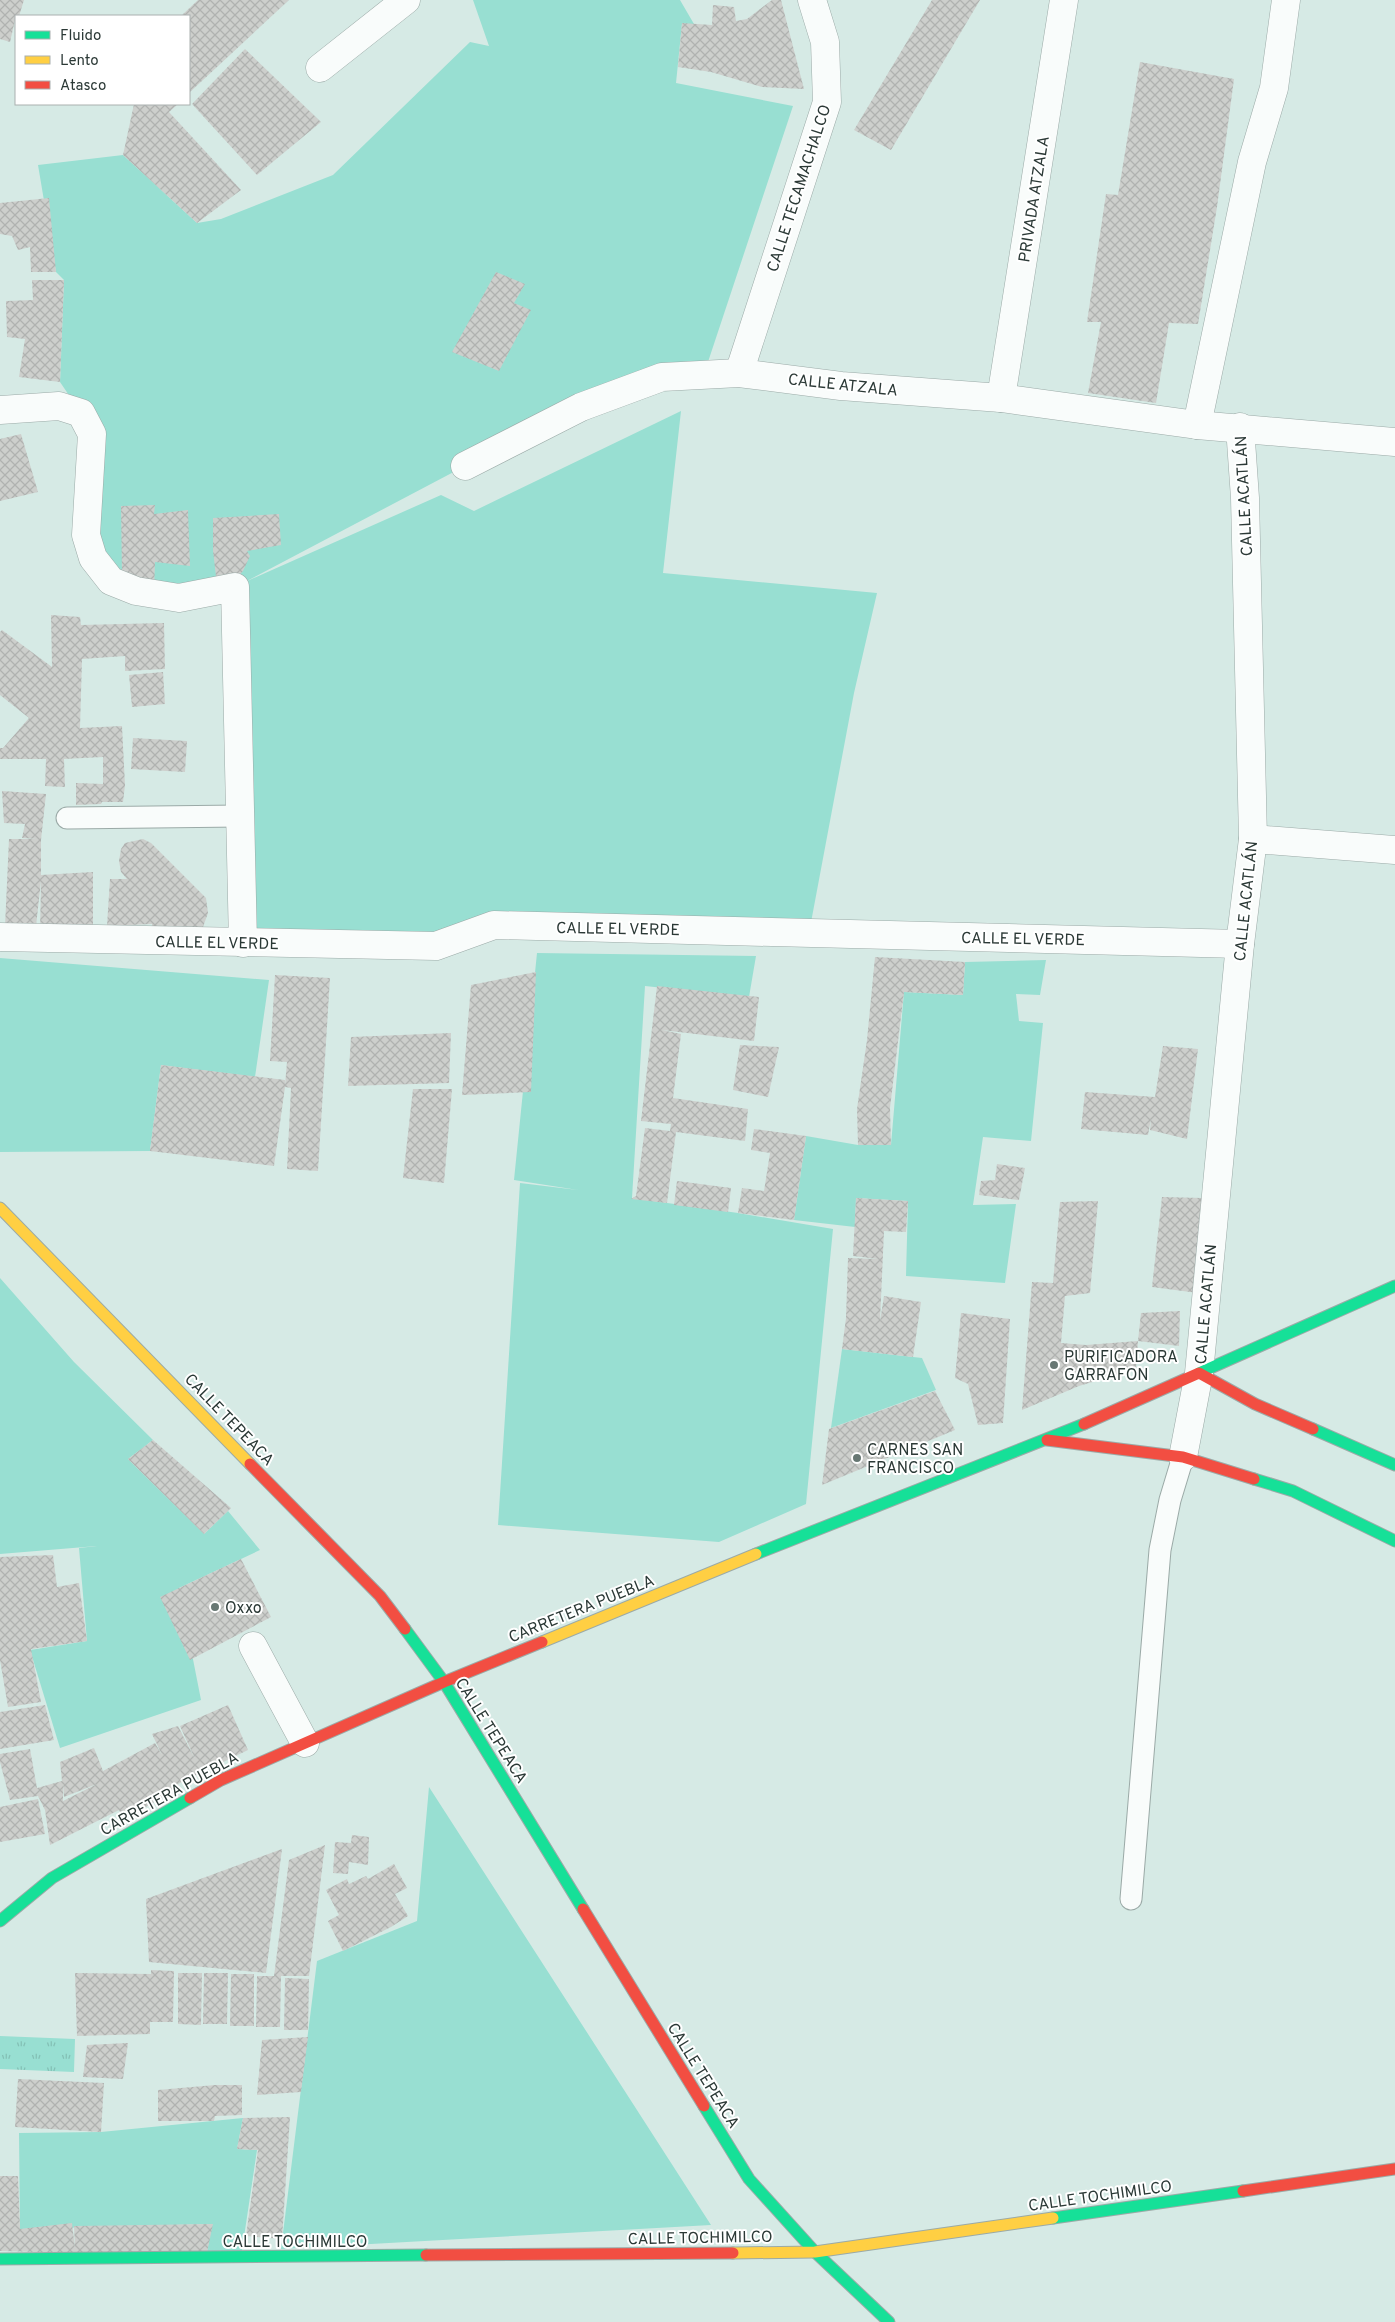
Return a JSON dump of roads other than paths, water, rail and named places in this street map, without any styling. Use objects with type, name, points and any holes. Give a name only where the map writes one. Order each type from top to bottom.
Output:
[{"type":"street","points":[[320,68],[406,0]]},
{"type":"street","name":"CALLE TECAMACHALCO","points":[[739,373],[827,102],[825,42],[812,0]]},
{"type":"street","name":"PRIVADA ATZALA","points":[[1001,398],[1064,0]]},
{"type":"street","points":[[1197,425],[1252,162],[1274,88],[1286,0]]},
{"type":"street","name":"CALLE ATZALA","points":[[465,466],[581,407],[662,377],[739,373],[841,386],[1001,398],[1197,425],[1240,427],[1395,442]]},
{"type":"street","points":[[0,410],[59,406],[80,413],[92,434],[86,535],[93,558],[111,581],[136,591],[180,598],[235,587],[242,943]]},
{"type":"street","name":"CALLE ACATLÁN","points":[[1183,1457],[1199,1373],[1240,944],[1253,839],[1245,498],[1240,427]]},
{"type":"street","points":[[1253,839],[1395,850]]},
{"type":"street","name":"CALLE EL VERDE","points":[[0,937],[436,946],[494,925],[1240,944]]},
{"type":"street","name":"CALLE TEPEACA","points":[[0,1208],[380,1596],[444,1682],[749,2179],[815,2252],[889,2322]]},
{"type":"street","name":"CARRETERA PUEBLA","points":[[0,1921],[52,1878],[221,1780],[444,1682],[876,1505],[1047,1440],[1395,1286]]},
{"type":"street","points":[[1199,1373],[1255,1404],[1395,1465]]},
{"type":"street","points":[[1047,1440],[1183,1457],[1293,1492],[1395,1541]]},
{"type":"street","points":[[253,1646],[305,1743]]},
{"type":"street","name":"CALLE TOCHIMILCO","points":[[0,2259],[815,2252],[1395,2170]]},
{"type":"lane","points":[[67,818],[240,816]]},
{"type":"lane","points":[[1131,1899],[1160,1550],[1170,1500],[1183,1457]]},
{"type":"place","name":"PURIFICADORA GARRAFON","points":[[1054,1365]]},
{"type":"place","name":"CARNES SAN FRANCISCO","points":[[857,1458]]},
{"type":"place","name":"Oxxo","points":[[215,1607]]}]
